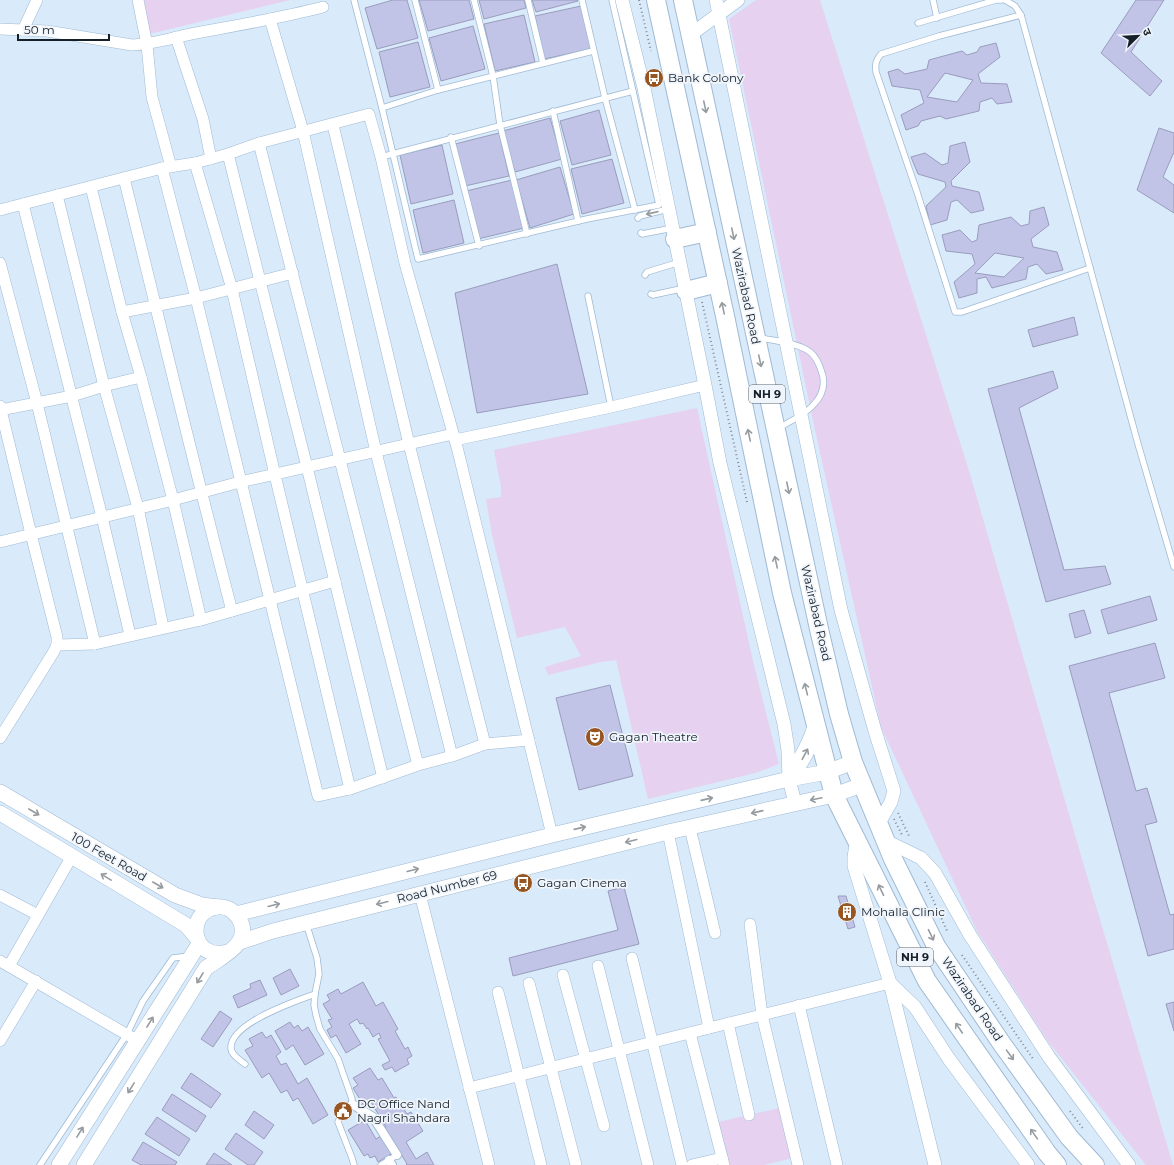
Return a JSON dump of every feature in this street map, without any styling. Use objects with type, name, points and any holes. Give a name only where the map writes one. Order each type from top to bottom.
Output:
[{"type":"highway","name":"Wazirabad Road","points":[[656,0],[718,283],[782,593],[834,795],[927,981],[1033,1134],[1057,1165]]},
{"type":"highway","name":"Wazirabad Road","points":[[683,0],[775,430],[839,714],[853,762],[893,859],[936,946],[1002,1044],[1069,1137],[1095,1165]]},
{"type":"highway","points":[[674,233],[707,232]]},
{"type":"highway","points":[[690,289],[718,283]]},
{"type":"main road","points":[[789,779],[810,745],[816,726]]},
{"type":"main road","name":"Road Number 69","points":[[230,911],[789,779],[828,772],[853,762]]},
{"type":"main road","name":"Road Number 69","points":[[240,942],[273,931],[668,832],[834,795],[862,785]]},
{"type":"main road","name":"100 Feet Road","points":[[0,792],[175,895],[202,905],[230,911]]},
{"type":"main road","name":"100 Feet Road","points":[[0,813],[186,925],[196,946]]},
{"type":"main road","points":[[59,1165],[132,1037],[196,946],[196,930],[200,916],[211,908],[230,911],[240,920],[242,935],[240,942],[235,948],[206,968],[84,1165]]},
{"type":"main road","points":[[196,946],[212,953],[220,954],[228,952]]},
{"type":"street","points":[[23,30],[36,0]]},
{"type":"street","points":[[138,0],[147,45],[152,97],[166,168],[240,482],[318,796],[350,790],[418,765],[452,756],[485,744],[529,740]]},
{"type":"street","points":[[622,0],[644,88],[680,262],[690,289],[705,385],[720,463],[784,724],[788,750],[789,779],[795,803]]},
{"type":"street","points":[[716,0],[841,610],[875,731],[894,791],[890,803],[879,822]]},
{"type":"street","points":[[690,35],[738,0]]},
{"type":"street","points":[[0,29],[47,31],[132,45],[147,45],[176,37],[323,7]]},
{"type":"street","points":[[270,19],[303,131],[376,452],[452,756]]},
{"type":"street","points":[[176,37],[203,120],[211,159]]},
{"type":"street","points":[[0,210],[124,178],[211,159],[259,143],[303,131],[333,125],[369,114],[381,156],[405,263],[454,437],[552,835]]},
{"type":"street","points":[[333,125],[409,444],[485,744]]},
{"type":"street","points":[[259,143],[418,765]]},
{"type":"street","points":[[228,154],[307,467],[383,778]]},
{"type":"street","points":[[195,163],[232,289],[350,790]]},
{"type":"street","points":[[124,178],[201,493],[232,611]]},
{"type":"street","points":[[91,187],[122,312],[141,377],[173,500],[201,620]]},
{"type":"street","points":[[57,195],[104,386],[138,508],[163,627]]},
{"type":"street","points":[[23,204],[72,396],[130,635]]},
{"type":"street","points":[[0,263],[37,403],[95,644]]},
{"type":"street","points":[[122,312],[196,298],[292,273]]},
{"type":"street","points":[[0,738],[57,645],[56,626],[31,534],[0,409],[72,396],[141,377]]},
{"type":"street","points":[[0,542],[201,493],[240,482],[409,444],[454,437],[611,407],[705,385]]},
{"type":"street","points":[[57,645],[95,644],[163,627],[201,620],[335,581]]},
{"type":"street","points":[[690,828],[715,933]]},
{"type":"street","points":[[668,832],[709,1028]]},
{"type":"street","points":[[857,840],[854,866],[890,983],[935,1165]]},
{"type":"street","points":[[886,841],[921,858],[935,873],[970,935],[1049,1057],[1129,1165]]},
{"type":"street","points":[[72,856],[38,915],[4,963],[132,1037]]},
{"type":"street","points":[[420,894],[489,1165]]},
{"type":"street","points":[[0,895],[38,915]]},
{"type":"street","points":[[750,924],[762,1015],[798,1165]]},
{"type":"street","points":[[632,958],[682,1165]]},
{"type":"street","points":[[598,966],[648,1165]]},
{"type":"street","points":[[563,975],[604,1126]]},
{"type":"street","points":[[0,1041],[36,981]]},
{"type":"street","points":[[530,983],[576,1165]]},
{"type":"street","points":[[470,1088],[890,983]]},
{"type":"street","points":[[890,983],[915,1007],[949,1059],[1028,1165]]},
{"type":"street","points":[[498,992],[541,1165]]},
{"type":"street","points":[[799,1005],[837,1165]]},
{"type":"street","points":[[728,1023],[749,1115]]},
{"type":"street","points":[[690,1033],[723,1162],[692,1165]]},
{"type":"street","points":[[352,1104],[373,1117],[397,1155]]},
{"type":"lane","points":[[354,0],[382,108],[418,259],[479,246],[578,221],[659,205],[612,0]]},
{"type":"lane","points":[[415,0],[438,90]]},
{"type":"lane","points":[[474,0],[493,76],[500,125],[527,234]]},
{"type":"lane","points":[[528,0],[543,63]]},
{"type":"lane","points":[[582,0],[593,51],[635,210]]},
{"type":"lane","points":[[932,0],[937,18]]},
{"type":"lane","points":[[918,23],[996,0],[1004,0],[1015,3],[1021,15],[1138,444],[1174,567]]},
{"type":"lane","points":[[1021,15],[939,36],[881,54],[877,59],[876,72],[917,192],[955,312],[962,312],[1090,268]]},
{"type":"lane","points":[[382,108],[438,90],[593,51]]},
{"type":"lane","points":[[381,156],[633,91]]},
{"type":"lane","points":[[553,111],[578,221]]},
{"type":"lane","points":[[451,137],[479,246]]},
{"type":"lane","points":[[638,218],[640,216],[669,209]]},
{"type":"lane","points":[[641,233],[674,233]]},
{"type":"lane","points":[[645,275],[647,272],[680,262]]},
{"type":"lane","points":[[651,294],[653,296],[690,289]]},
{"type":"lane","points":[[588,296],[611,407]]},
{"type":"lane","points":[[755,338],[787,342],[809,352],[819,364],[823,375],[821,396],[802,416],[775,430]]},
{"type":"lane","points":[[306,923],[319,974],[314,1005],[320,1029],[338,1059],[350,1092],[352,1104],[341,1116],[338,1122],[354,1165]]},
{"type":"lane","points":[[245,1064],[233,1054],[231,1049],[232,1042],[236,1035],[264,1014],[315,994]]},
{"type":"lane","points":[[40,1165],[132,1037]]},
{"type":"lane","points":[[381,1165],[390,1163],[397,1155]]},
{"type":"path","points":[[690,289],[747,503]]},
{"type":"path","points":[[890,803],[914,855]]},
{"type":"path","points":[[890,803],[914,855]]},
{"type":"path","points":[[924,881],[950,938]]},
{"type":"path","points":[[959,951],[1035,1062]]},
{"type":"path","points":[[1066,1105],[1088,1135]]},
{"type":"shaded area","points":[[138,0],[290,0],[141,36]]},
{"type":"shaded area","points":[[756,0],[820,0],[970,474],[1173,1165],[1146,1165],[1047,1040],[977,931],[881,727],[815,430],[729,19]]},
{"type":"shaded area","points":[[697,408],[753,661],[779,764],[755,773],[648,799],[616,660],[601,662],[548,675],[545,667],[581,656],[565,627],[517,638],[492,535],[486,499],[501,497],[501,487],[494,450]]},
{"type":"shaded area","points":[[784,1107],[797,1157],[764,1165],[724,1165],[714,1123]]},
{"type":"building","points":[[393,0],[407,0],[418,38],[377,49],[365,8]]},
{"type":"building","points":[[419,0],[469,0],[474,19],[428,31]]},
{"type":"building","points":[[479,0],[524,0],[526,8],[484,19]]},
{"type":"building","points":[[532,0],[577,0],[578,1],[536,12]]},
{"type":"building","points":[[1136,0],[1164,0],[1131,52],[1162,81],[1150,96],[1101,53]]},
{"type":"building","points":[[581,6],[591,49],[544,59],[535,16]]},
{"type":"building","points":[[524,15],[535,62],[495,71],[484,24]]},
{"type":"building","points":[[473,26],[485,69],[441,81],[429,38]]},
{"type":"building","points":[[418,42],[430,87],[390,97],[379,52]]},
{"type":"building","points":[[996,43],[1000,57],[978,74],[981,83],[1007,84],[1012,102],[997,104],[992,98],[980,102],[979,111],[946,119],[940,116],[921,121],[918,126],[906,130],[901,115],[924,103],[920,90],[892,86],[888,72],[898,69],[905,74],[927,69],[929,60],[962,51],[967,55],[977,52],[980,47]],"holes":[[[945,73],[973,80],[957,102],[927,97]]]},
{"type":"building","points":[[599,110],[611,155],[572,165],[560,121]]},
{"type":"building","points":[[550,118],[562,159],[515,172],[503,131]]},
{"type":"building","points":[[1159,128],[1174,133],[1174,152],[1163,177],[1174,185],[1174,213],[1137,190]]},
{"type":"building","points":[[499,133],[509,176],[465,186],[455,144]]},
{"type":"building","points":[[965,142],[970,162],[951,181],[952,186],[979,192],[984,210],[971,213],[957,200],[951,202],[947,220],[930,225],[926,206],[946,187],[945,182],[918,174],[911,157],[925,153],[942,165],[948,163],[950,146]]},
{"type":"building","points":[[442,145],[453,194],[411,204],[400,155]]},
{"type":"building","points":[[612,159],[624,203],[582,214],[571,169]]},
{"type":"building","points":[[560,167],[574,214],[530,228],[516,180]]},
{"type":"building","points":[[512,180],[524,228],[478,239],[466,191]]},
{"type":"building","points":[[454,200],[464,243],[423,253],[413,210]]},
{"type":"building","points":[[1044,207],[1049,225],[1031,239],[1033,247],[1057,252],[1063,270],[1046,274],[1037,264],[1028,267],[1026,279],[992,288],[986,277],[977,279],[977,293],[959,298],[954,282],[975,264],[972,254],[946,251],[942,235],[960,230],[972,242],[977,240],[979,225],[1011,217],[1021,226],[1029,224],[1030,211]],"holes":[[[995,253],[1024,258],[1004,277],[975,273]]]},
{"type":"building","points":[[557,264],[588,394],[477,413],[455,293]]},
{"type":"building","points":[[1074,317],[1078,335],[1033,347],[1028,330]]},
{"type":"building","points":[[1053,371],[1058,388],[1019,408],[1064,570],[1105,566],[1111,584],[1046,602],[988,389]]},
{"type":"building","points":[[1150,596],[1157,620],[1108,634],[1101,610]]},
{"type":"building","points":[[1084,610],[1091,633],[1075,638],[1069,614]]},
{"type":"building","points":[[1155,643],[1165,678],[1109,693],[1136,791],[1147,788],[1157,822],[1145,825],[1170,915],[1174,914],[1174,949],[1148,956],[1069,666]]},
{"type":"building","name":"Gagan Theatre","points":[[610,685],[633,776],[579,790],[556,698]]},
{"type":"building","points":[[624,887],[639,944],[513,976],[509,958],[618,930],[608,891]]},
{"type":"building","name":"Mohalla Clinic","points":[[838,896],[846,896],[855,927],[848,929]]},
{"type":"building","points":[[290,969],[299,986],[281,995],[273,978]]},
{"type":"building","points":[[260,980],[267,995],[238,1008],[233,996],[251,988],[250,984]]},
{"type":"building","points":[[363,982],[376,1006],[383,1002],[398,1029],[395,1031],[405,1049],[408,1047],[412,1056],[407,1059],[409,1064],[395,1072],[392,1067],[385,1070],[382,1065],[390,1061],[378,1039],[381,1038],[379,1033],[373,1037],[368,1028],[367,1029],[363,1023],[360,1024],[357,1019],[349,1024],[361,1044],[346,1053],[336,1035],[331,1038],[327,1030],[332,1027],[328,1020],[332,1019],[323,1004],[330,1000],[327,995],[338,989],[341,994]]},
{"type":"building","points":[[1174,1002],[1174,1031],[1166,1004]]},
{"type":"building","points":[[220,1011],[232,1019],[213,1047],[201,1039]]},
{"type":"building","points":[[290,1022],[294,1028],[298,1025],[302,1031],[308,1027],[324,1054],[305,1065],[293,1045],[286,1050],[275,1031]]},
{"type":"building","points":[[262,1032],[266,1038],[271,1035],[281,1052],[276,1056],[281,1065],[286,1063],[298,1084],[307,1078],[328,1115],[313,1124],[298,1098],[293,1101],[287,1090],[281,1093],[269,1073],[262,1078],[245,1050],[253,1046],[249,1039]]},
{"type":"building","points":[[370,1068],[378,1080],[382,1078],[394,1098],[396,1097],[407,1114],[411,1112],[423,1131],[406,1142],[416,1159],[427,1152],[434,1165],[406,1165],[407,1164],[395,1144],[392,1145],[382,1129],[386,1127],[371,1102],[364,1106],[353,1088],[358,1085],[353,1078]]},
{"type":"building","points":[[191,1073],[221,1094],[211,1108],[181,1088]]},
{"type":"building","points":[[172,1094],[206,1116],[196,1132],[162,1110]]},
{"type":"building","points":[[254,1111],[274,1125],[264,1139],[245,1125]]},
{"type":"building","points":[[157,1117],[190,1139],[179,1156],[145,1134]]},
{"type":"building","points":[[365,1120],[376,1139],[382,1135],[393,1153],[378,1162],[375,1156],[370,1158],[368,1154],[364,1156],[348,1130]]},
{"type":"building","points":[[236,1133],[263,1152],[254,1165],[248,1165],[225,1149]]},
{"type":"building","points":[[143,1142],[177,1162],[175,1165],[141,1165],[132,1160]]},
{"type":"building","points":[[214,1153],[232,1165],[206,1165]]},
{"type":"place","name":"Bank Colony","points":[[654,78]]},
{"type":"place","name":"Gagan Theatre","points":[[595,737]]},
{"type":"place","name":"Gagan Cinema","points":[[523,883]]},
{"type":"place","name":"Mohalla Clinic","points":[[847,912]]},
{"type":"place","name":"DC Office Nand Nagri Shahdara","points":[[343,1111]]}]
